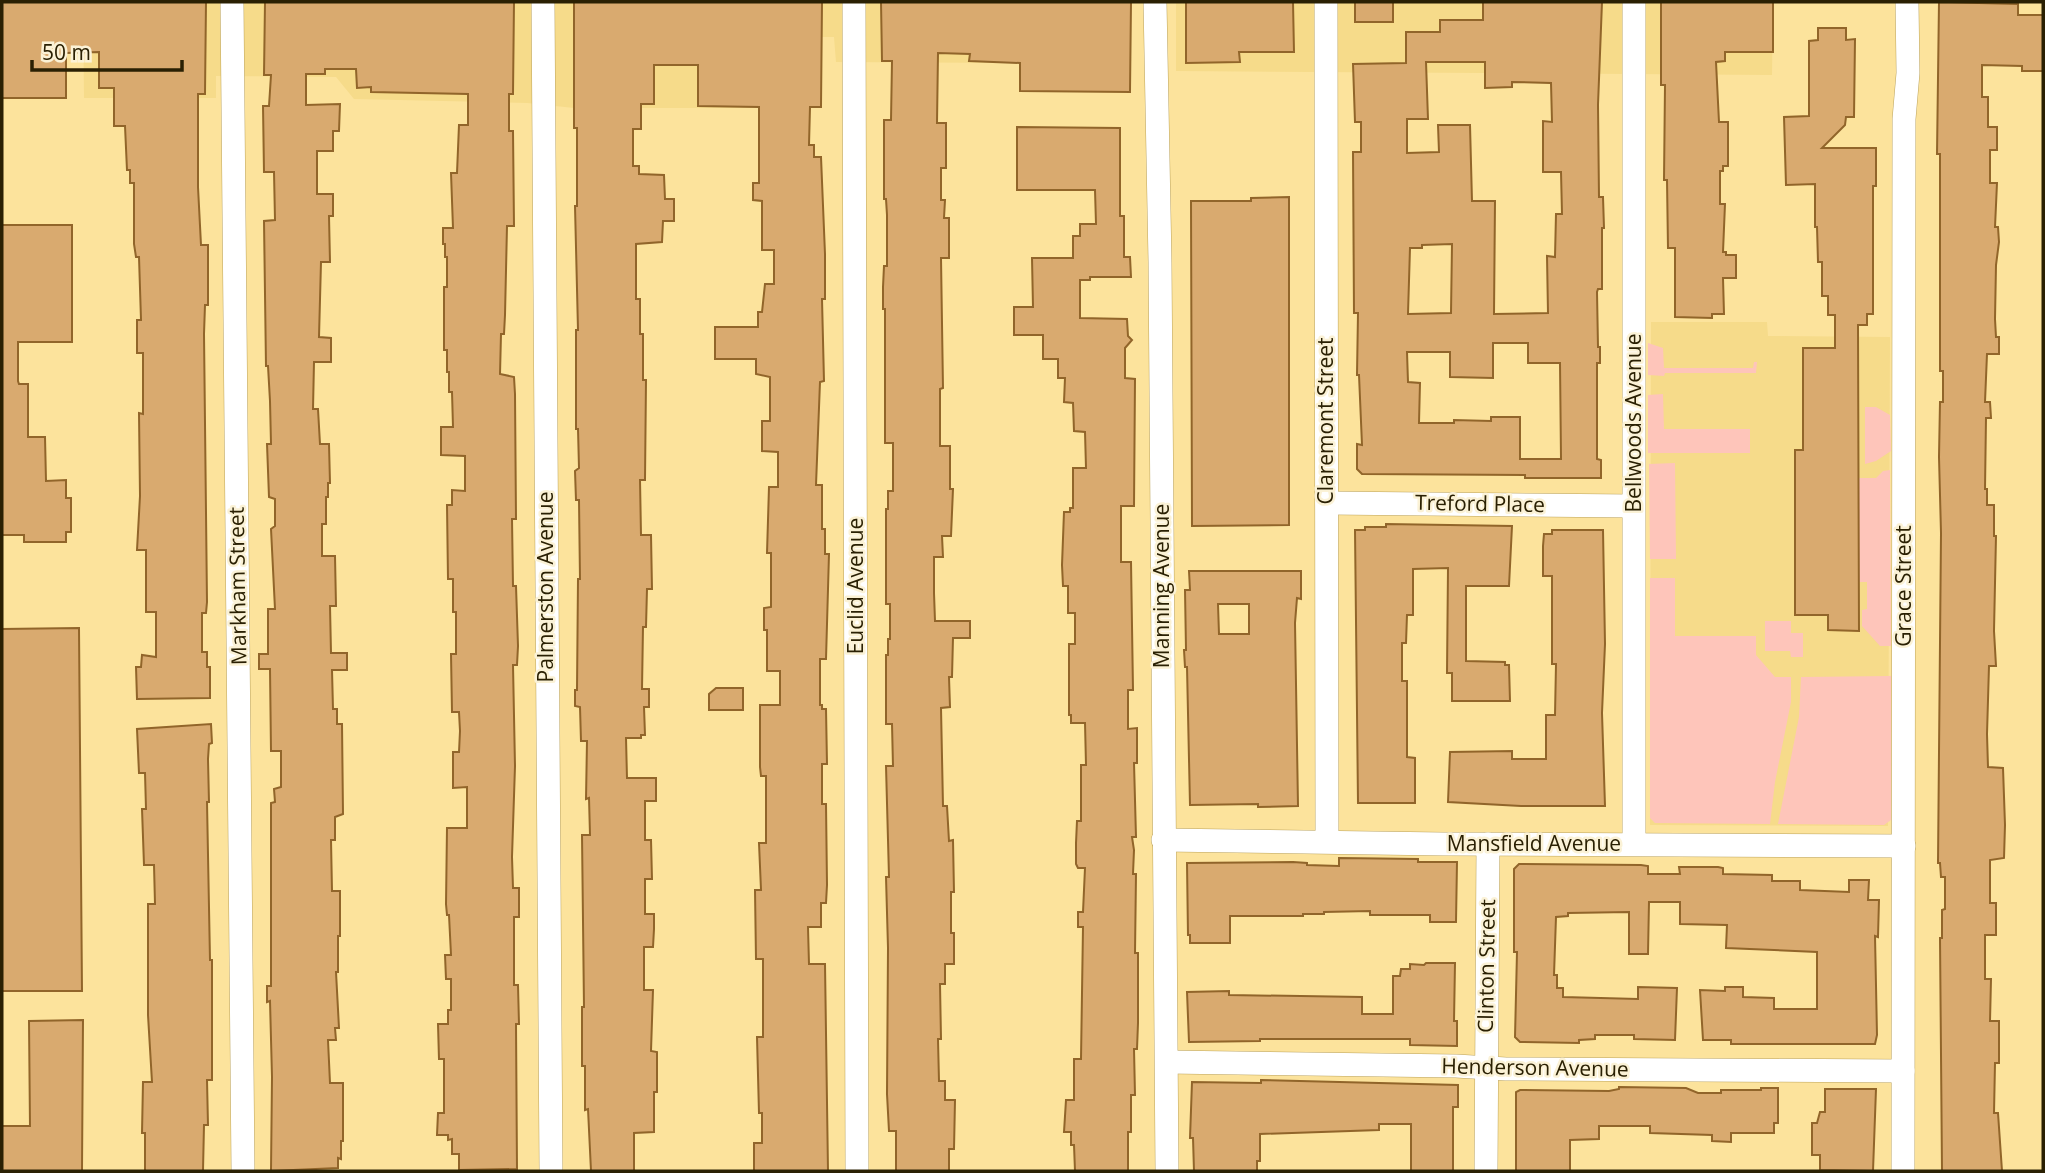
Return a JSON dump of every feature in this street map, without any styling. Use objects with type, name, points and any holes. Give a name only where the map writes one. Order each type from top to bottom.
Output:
[{"type":"street","name":"Markham Street","points":[[232,2],[243,1171]]},
{"type":"street","name":"Palmerston Avenue","points":[[543,2],[551,1171]]},
{"type":"street","name":"Euclid Avenue","points":[[854,2],[857,1171]]},
{"type":"street","name":"Manning Avenue","points":[[1156,2],[1167,1171]]},
{"type":"street","name":"Claremont Street","points":[[1326,2],[1327,841]]},
{"type":"street","name":"Bellwoods Avenue","points":[[1634,2],[1634,845]]},
{"type":"street","name":"Grace Street","points":[[1903,1171],[1904,119],[1908,73],[1907,2]]},
{"type":"street","name":"Treford Place","points":[[1327,503],[1633,506]]},
{"type":"street","name":"Mansfield Avenue","points":[[1163,839],[1904,846]]},
{"type":"street","name":"Clinton Street","points":[[1486,1171],[1488,844]]},
{"type":"street","name":"Henderson Avenue","points":[[1167,1062],[1486,1066],[1506,1069],[1903,1071]]},
{"type":"shaded area","points":[[83,2],[1020,2],[1020,63],[836,62],[834,37],[768,37],[752,40],[751,108],[574,108],[527,103],[354,99],[336,77],[216,76],[216,98],[84,98]]},
{"type":"shaded area","points":[[1176,2],[1773,2],[1772,75],[1176,71]]},
{"type":"shaded area","points":[[1651,322],[1767,322],[1768,336],[1890,337],[1888,826],[1650,825]]},
{"type":"shaded area","points":[[1648,343],[1663,348],[1664,368],[1753,368],[1754,362],[1757,362],[1756,373],[1648,375]]},
{"type":"shaded area","points":[[1663,394],[1664,429],[1750,429],[1750,453],[1648,453],[1648,395]]},
{"type":"shaded area","points":[[1865,407],[1876,407],[1890,415],[1891,451],[1876,461],[1865,464]]},
{"type":"shaded area","points":[[1675,463],[1676,559],[1650,559],[1649,464]]},
{"type":"shaded area","points":[[1890,470],[1891,646],[1880,646],[1862,626],[1862,610],[1867,609],[1867,582],[1858,582],[1858,478],[1876,478],[1883,471]]},
{"type":"shaded area","points":[[1650,578],[1675,578],[1675,636],[1756,636],[1756,655],[1775,677],[1791,677],[1791,702],[1775,782],[1770,824],[1655,823],[1650,818]]},
{"type":"shaded area","points":[[1765,621],[1791,621],[1791,633],[1803,633],[1803,657],[1791,657],[1790,651],[1765,651]]},
{"type":"shaded area","points":[[1891,676],[1891,820],[1884,825],[1778,824],[1799,717],[1801,677]]},
{"type":"building","points":[[2,2],[206,2],[205,94],[198,94],[198,187],[201,245],[208,245],[208,305],[205,305],[204,334],[207,602],[206,613],[202,613],[202,652],[207,652],[207,667],[210,667],[210,698],[137,699],[136,667],[141,667],[142,655],[156,657],[156,612],[146,612],[146,550],[137,550],[140,496],[139,413],[143,414],[143,353],[137,353],[137,320],[141,320],[139,257],[136,257],[134,244],[134,183],[130,183],[130,170],[127,170],[125,126],[114,126],[114,88],[99,88],[99,52],[66,53],[66,98],[2,98]]},
{"type":"building","points":[[265,2],[514,2],[513,94],[509,94],[509,131],[513,131],[514,226],[507,226],[505,315],[504,334],[501,334],[500,374],[514,377],[515,394],[516,519],[512,519],[513,586],[516,586],[518,646],[517,665],[513,665],[515,766],[512,857],[513,888],[519,888],[519,917],[514,917],[514,985],[518,985],[519,1024],[516,1024],[517,1169],[459,1170],[459,1154],[452,1154],[452,1139],[448,1140],[448,1135],[437,1135],[438,1113],[444,1113],[444,1059],[439,1059],[438,1024],[448,1024],[448,1010],[451,1010],[451,979],[446,979],[445,955],[451,955],[446,904],[447,828],[467,828],[467,787],[453,788],[453,752],[459,752],[460,731],[459,712],[452,712],[451,654],[456,654],[456,612],[453,612],[453,579],[448,579],[447,505],[452,505],[452,490],[465,491],[465,456],[441,455],[441,427],[453,427],[452,392],[449,392],[447,350],[444,350],[447,257],[443,244],[443,228],[453,228],[451,173],[457,173],[459,125],[468,125],[468,94],[371,92],[371,87],[357,88],[356,69],[325,69],[325,74],[306,74],[306,105],[340,104],[339,131],[333,131],[333,151],[317,151],[317,194],[333,194],[333,216],[329,216],[330,262],[321,262],[319,337],[331,338],[331,362],[314,362],[313,409],[318,409],[320,444],[329,444],[330,483],[326,497],[326,524],[322,524],[322,556],[335,556],[336,606],[330,606],[331,653],[347,653],[347,670],[332,670],[333,709],[337,709],[337,724],[342,724],[343,814],[335,817],[335,840],[331,840],[332,891],[340,891],[340,936],[336,972],[339,1028],[335,1028],[336,1040],[328,1040],[330,1083],[343,1083],[343,1141],[338,1168],[271,1171],[272,1077],[270,1001],[267,1002],[267,986],[271,986],[271,803],[275,802],[274,789],[281,787],[281,751],[271,751],[270,669],[259,669],[259,654],[268,654],[268,609],[275,609],[271,529],[275,526],[275,499],[269,497],[267,444],[271,444],[266,366],[264,221],[275,220],[274,172],[264,172],[263,106],[269,106],[271,75],[264,75]]},
{"type":"building","points":[[574,2],[822,2],[821,107],[810,107],[809,145],[814,145],[814,157],[821,157],[825,254],[825,299],[822,299],[824,381],[820,382],[816,485],[822,485],[822,529],[825,529],[825,554],[829,554],[826,659],[820,659],[820,705],[822,709],[826,709],[827,764],[822,764],[822,804],[826,804],[827,885],[826,903],[821,903],[821,927],[808,927],[809,964],[825,964],[828,1171],[754,1171],[754,1143],[762,1143],[757,1037],[763,1037],[763,959],[756,959],[755,890],[761,890],[759,843],[766,843],[766,776],[761,776],[760,767],[760,705],[780,705],[780,671],[767,671],[767,630],[764,630],[764,608],[771,607],[771,553],[767,553],[769,487],[778,487],[778,452],[762,451],[762,421],[770,421],[770,377],[756,374],[756,359],[715,359],[715,327],[758,327],[758,312],[762,312],[765,284],[774,284],[774,250],[762,250],[762,201],[753,200],[753,183],[759,183],[759,107],[698,106],[698,65],[654,65],[654,104],[641,104],[641,129],[633,129],[633,166],[639,166],[639,174],[664,175],[665,199],[674,199],[674,221],[663,221],[662,242],[636,244],[636,299],[640,299],[643,380],[646,380],[645,480],[640,480],[641,535],[651,535],[652,589],[647,589],[646,627],[643,627],[642,689],[649,689],[649,707],[644,707],[645,735],[641,735],[641,738],[626,738],[627,778],[656,778],[656,801],[645,801],[645,840],[651,840],[652,879],[645,879],[645,914],[654,914],[654,929],[653,947],[644,947],[644,990],[653,990],[651,1051],[657,1052],[657,1092],[654,1092],[654,1132],[634,1133],[634,1171],[591,1171],[588,1109],[585,1110],[585,1066],[582,1066],[582,835],[590,835],[589,798],[586,799],[587,741],[581,741],[580,707],[575,706],[580,579],[579,500],[576,500],[575,471],[579,468],[576,429],[578,330]]},
{"type":"building","points":[[881,2],[1131,2],[1130,92],[1020,91],[1020,63],[969,61],[970,54],[938,53],[937,123],[946,123],[946,168],[941,168],[941,200],[945,200],[944,218],[949,218],[949,258],[941,258],[943,388],[940,389],[940,446],[950,446],[950,489],[953,489],[951,536],[942,536],[943,557],[934,557],[935,621],[970,621],[970,638],[953,638],[952,677],[949,677],[950,707],[941,708],[943,806],[947,806],[949,841],[953,840],[954,892],[951,892],[951,933],[954,933],[954,964],[945,964],[945,984],[940,984],[941,1039],[938,1039],[939,1081],[945,1081],[945,1100],[955,1100],[954,1149],[949,1149],[949,1171],[896,1171],[896,1131],[889,1131],[886,766],[893,766],[892,724],[886,724],[886,655],[890,639],[890,604],[886,604],[886,509],[888,491],[893,491],[893,443],[885,443],[883,287],[884,266],[887,266],[884,120],[891,120],[892,61],[882,61]]},
{"type":"building","points":[[1186,2],[1293,2],[1294,52],[1239,52],[1240,62],[1186,63]]},
{"type":"building","points":[[1355,2],[1393,2],[1393,22],[1355,22]]},
{"type":"building","points":[[1483,2],[1602,2],[1598,105],[1599,197],[1603,197],[1604,228],[1602,289],[1597,292],[1600,363],[1597,363],[1597,459],[1601,460],[1601,478],[1362,474],[1357,469],[1357,444],[1362,445],[1357,375],[1358,313],[1354,313],[1353,152],[1361,152],[1361,122],[1355,122],[1353,64],[1406,63],[1406,32],[1440,32],[1440,20],[1483,20]],"holes":[[[1426,62],[1485,62],[1485,88],[1512,87],[1512,82],[1551,83],[1552,122],[1543,121],[1543,172],[1561,172],[1562,214],[1556,214],[1555,257],[1547,256],[1548,313],[1494,314],[1495,201],[1472,201],[1470,125],[1438,125],[1439,152],[1407,153],[1407,119],[1428,119]],[[1452,244],[1451,313],[1408,314],[1410,248],[1422,248],[1422,245]],[[1493,343],[1528,343],[1528,363],[1560,363],[1561,459],[1520,459],[1520,417],[1491,417],[1491,421],[1419,423],[1420,383],[1408,382],[1407,352],[1450,352],[1450,377],[1493,378]]]},
{"type":"building","points":[[1661,2],[1773,2],[1773,52],[1725,52],[1725,61],[1716,62],[1719,122],[1728,122],[1728,166],[1723,166],[1723,171],[1720,171],[1720,204],[1725,204],[1723,252],[1726,252],[1726,255],[1736,255],[1736,278],[1723,278],[1724,314],[1712,314],[1712,318],[1675,317],[1675,248],[1668,248],[1667,180],[1664,180],[1665,85],[1661,85]]},
{"type":"building","points":[[1939,2],[2018,4],[2018,15],[2043,15],[2043,71],[2022,71],[2022,66],[1982,65],[1982,97],[1988,97],[1988,127],[1997,127],[1997,150],[1990,150],[1990,183],[1997,183],[1995,227],[1998,227],[1999,242],[1995,319],[1999,354],[1987,354],[1985,402],[1990,402],[1991,418],[1986,418],[1985,489],[1987,505],[1994,505],[1996,536],[1996,666],[1989,666],[1987,734],[1988,767],[2003,768],[2005,825],[2004,858],[1990,860],[1990,903],[1996,903],[1996,935],[1985,935],[1985,979],[1991,979],[1990,1021],[1999,1021],[1999,1063],[1995,1063],[1994,1113],[1998,1113],[2002,1171],[1942,1171],[1940,938],[1942,910],[1945,909],[1945,877],[1941,877],[1938,863],[1941,533],[1939,457],[1940,402],[1943,402],[1943,371],[1940,371],[1940,154],[1937,154]]},
{"type":"building","points":[[1818,28],[1846,28],[1846,40],[1855,39],[1854,117],[1846,117],[1845,125],[1822,148],[1876,148],[1876,186],[1873,186],[1873,314],[1867,314],[1867,325],[1858,325],[1859,631],[1828,630],[1828,615],[1795,615],[1795,450],[1803,450],[1803,348],[1835,348],[1835,315],[1828,315],[1828,296],[1822,296],[1822,262],[1818,262],[1815,227],[1815,184],[1786,185],[1784,117],[1809,116],[1809,41],[1818,40]]},
{"type":"building","points":[[1017,127],[1120,128],[1120,216],[1124,216],[1124,257],[1130,257],[1131,277],[1090,277],[1090,280],[1080,280],[1080,318],[1127,319],[1128,336],[1132,340],[1125,348],[1125,378],[1135,379],[1134,506],[1121,506],[1121,562],[1131,562],[1133,690],[1128,690],[1128,729],[1137,728],[1137,763],[1134,763],[1136,837],[1132,837],[1133,874],[1136,874],[1138,1023],[1137,1049],[1134,1049],[1135,1095],[1131,1095],[1131,1132],[1128,1132],[1128,1171],[1075,1171],[1071,1132],[1064,1132],[1066,1100],[1074,1100],[1074,1059],[1081,1059],[1083,927],[1078,927],[1078,912],[1083,912],[1085,868],[1078,868],[1076,864],[1076,843],[1077,821],[1081,821],[1081,765],[1086,765],[1085,723],[1071,723],[1069,715],[1069,644],[1075,644],[1075,613],[1068,613],[1068,586],[1063,586],[1062,565],[1064,512],[1070,512],[1070,508],[1073,508],[1073,468],[1086,468],[1085,432],[1074,431],[1073,403],[1064,402],[1065,378],[1058,378],[1058,359],[1043,359],[1043,335],[1014,335],[1014,307],[1033,307],[1032,258],[1073,258],[1073,236],[1080,236],[1080,224],[1096,224],[1095,190],[1017,190]]},
{"type":"building","points":[[1289,197],[1289,525],[1192,526],[1191,201],[1251,201],[1251,198]]},
{"type":"building","points":[[2,225],[72,225],[72,342],[18,342],[18,381],[19,384],[28,384],[28,437],[45,437],[46,481],[66,480],[66,498],[71,498],[71,532],[66,532],[66,542],[24,542],[24,535],[2,535]]},
{"type":"building","points":[[1386,524],[1512,526],[1509,586],[1466,586],[1466,661],[1505,662],[1505,665],[1509,665],[1510,701],[1452,701],[1452,673],[1447,673],[1448,568],[1413,569],[1413,615],[1407,615],[1406,643],[1402,643],[1402,681],[1407,681],[1407,757],[1415,758],[1415,803],[1358,803],[1355,530],[1386,527]]},
{"type":"building","points":[[1552,530],[1603,530],[1605,644],[1602,713],[1605,806],[1521,806],[1448,802],[1450,752],[1512,751],[1512,759],[1546,759],[1546,715],[1555,715],[1556,664],[1552,664],[1552,576],[1543,576],[1543,546],[1544,534],[1552,534]]},
{"type":"building","points":[[1189,571],[1301,571],[1301,599],[1297,598],[1295,623],[1298,806],[1190,805],[1187,667],[1184,650],[1185,590],[1190,590]],"holes":[[[1218,604],[1249,604],[1249,634],[1219,634]]]},
{"type":"building","points":[[79,628],[82,991],[2,991],[2,629]]},
{"type":"building","points":[[716,688],[743,688],[743,710],[709,710],[709,694]]},
{"type":"building","points":[[211,724],[207,802],[212,960],[212,1080],[207,1080],[208,1125],[204,1125],[203,1171],[145,1171],[145,1133],[142,1133],[143,1082],[152,1082],[148,1015],[148,904],[155,904],[154,865],[144,865],[142,809],[146,809],[145,773],[139,773],[137,729]]},
{"type":"building","points":[[1339,858],[1457,862],[1456,922],[1430,922],[1430,915],[1370,915],[1370,911],[1324,912],[1303,916],[1230,916],[1230,943],[1190,943],[1187,863],[1293,862],[1339,866]]},
{"type":"building","points":[[1519,864],[1641,865],[1648,866],[1648,874],[1680,874],[1679,867],[1718,867],[1723,868],[1723,874],[1772,875],[1772,881],[1800,881],[1800,890],[1849,892],[1849,880],[1869,880],[1868,900],[1879,900],[1878,937],[1875,936],[1875,1044],[1731,1044],[1731,1040],[1703,1040],[1700,990],[1725,991],[1725,987],[1743,987],[1743,997],[1774,998],[1774,1009],[1817,1009],[1817,952],[1726,948],[1727,925],[1680,924],[1680,902],[1649,902],[1648,954],[1629,954],[1629,912],[1568,913],[1568,916],[1556,917],[1554,975],[1557,975],[1557,988],[1563,988],[1563,997],[1638,999],[1638,987],[1677,988],[1675,1040],[1634,1039],[1634,1035],[1595,1035],[1595,1039],[1579,1040],[1579,1043],[1520,1042],[1515,1037],[1517,952],[1514,952],[1514,869]]},
{"type":"building","points":[[1455,963],[1454,1021],[1457,1021],[1457,1046],[1410,1045],[1410,1039],[1189,1042],[1187,992],[1229,991],[1229,995],[1362,997],[1362,1014],[1393,1014],[1393,976],[1400,976],[1401,969],[1410,969],[1410,964]]},
{"type":"building","points":[[83,1020],[82,1171],[2,1171],[2,1126],[30,1126],[29,1021]]},
{"type":"building","points":[[1261,1080],[1458,1085],[1458,1107],[1453,1107],[1453,1171],[1411,1171],[1411,1124],[1379,1124],[1379,1130],[1260,1134],[1260,1161],[1257,1161],[1257,1171],[1194,1171],[1193,1138],[1190,1138],[1192,1082],[1261,1083]]},
{"type":"building","points":[[1619,1087],[1686,1088],[1698,1093],[1778,1088],[1778,1123],[1774,1123],[1774,1133],[1731,1133],[1731,1142],[1712,1141],[1712,1135],[1650,1133],[1650,1126],[1599,1126],[1599,1139],[1570,1140],[1570,1171],[1516,1171],[1516,1092],[1609,1091]]},
{"type":"building","points":[[1825,1089],[1876,1089],[1873,1171],[1820,1170],[1820,1155],[1812,1155],[1812,1123],[1817,1123],[1820,1112],[1825,1112]]}]
